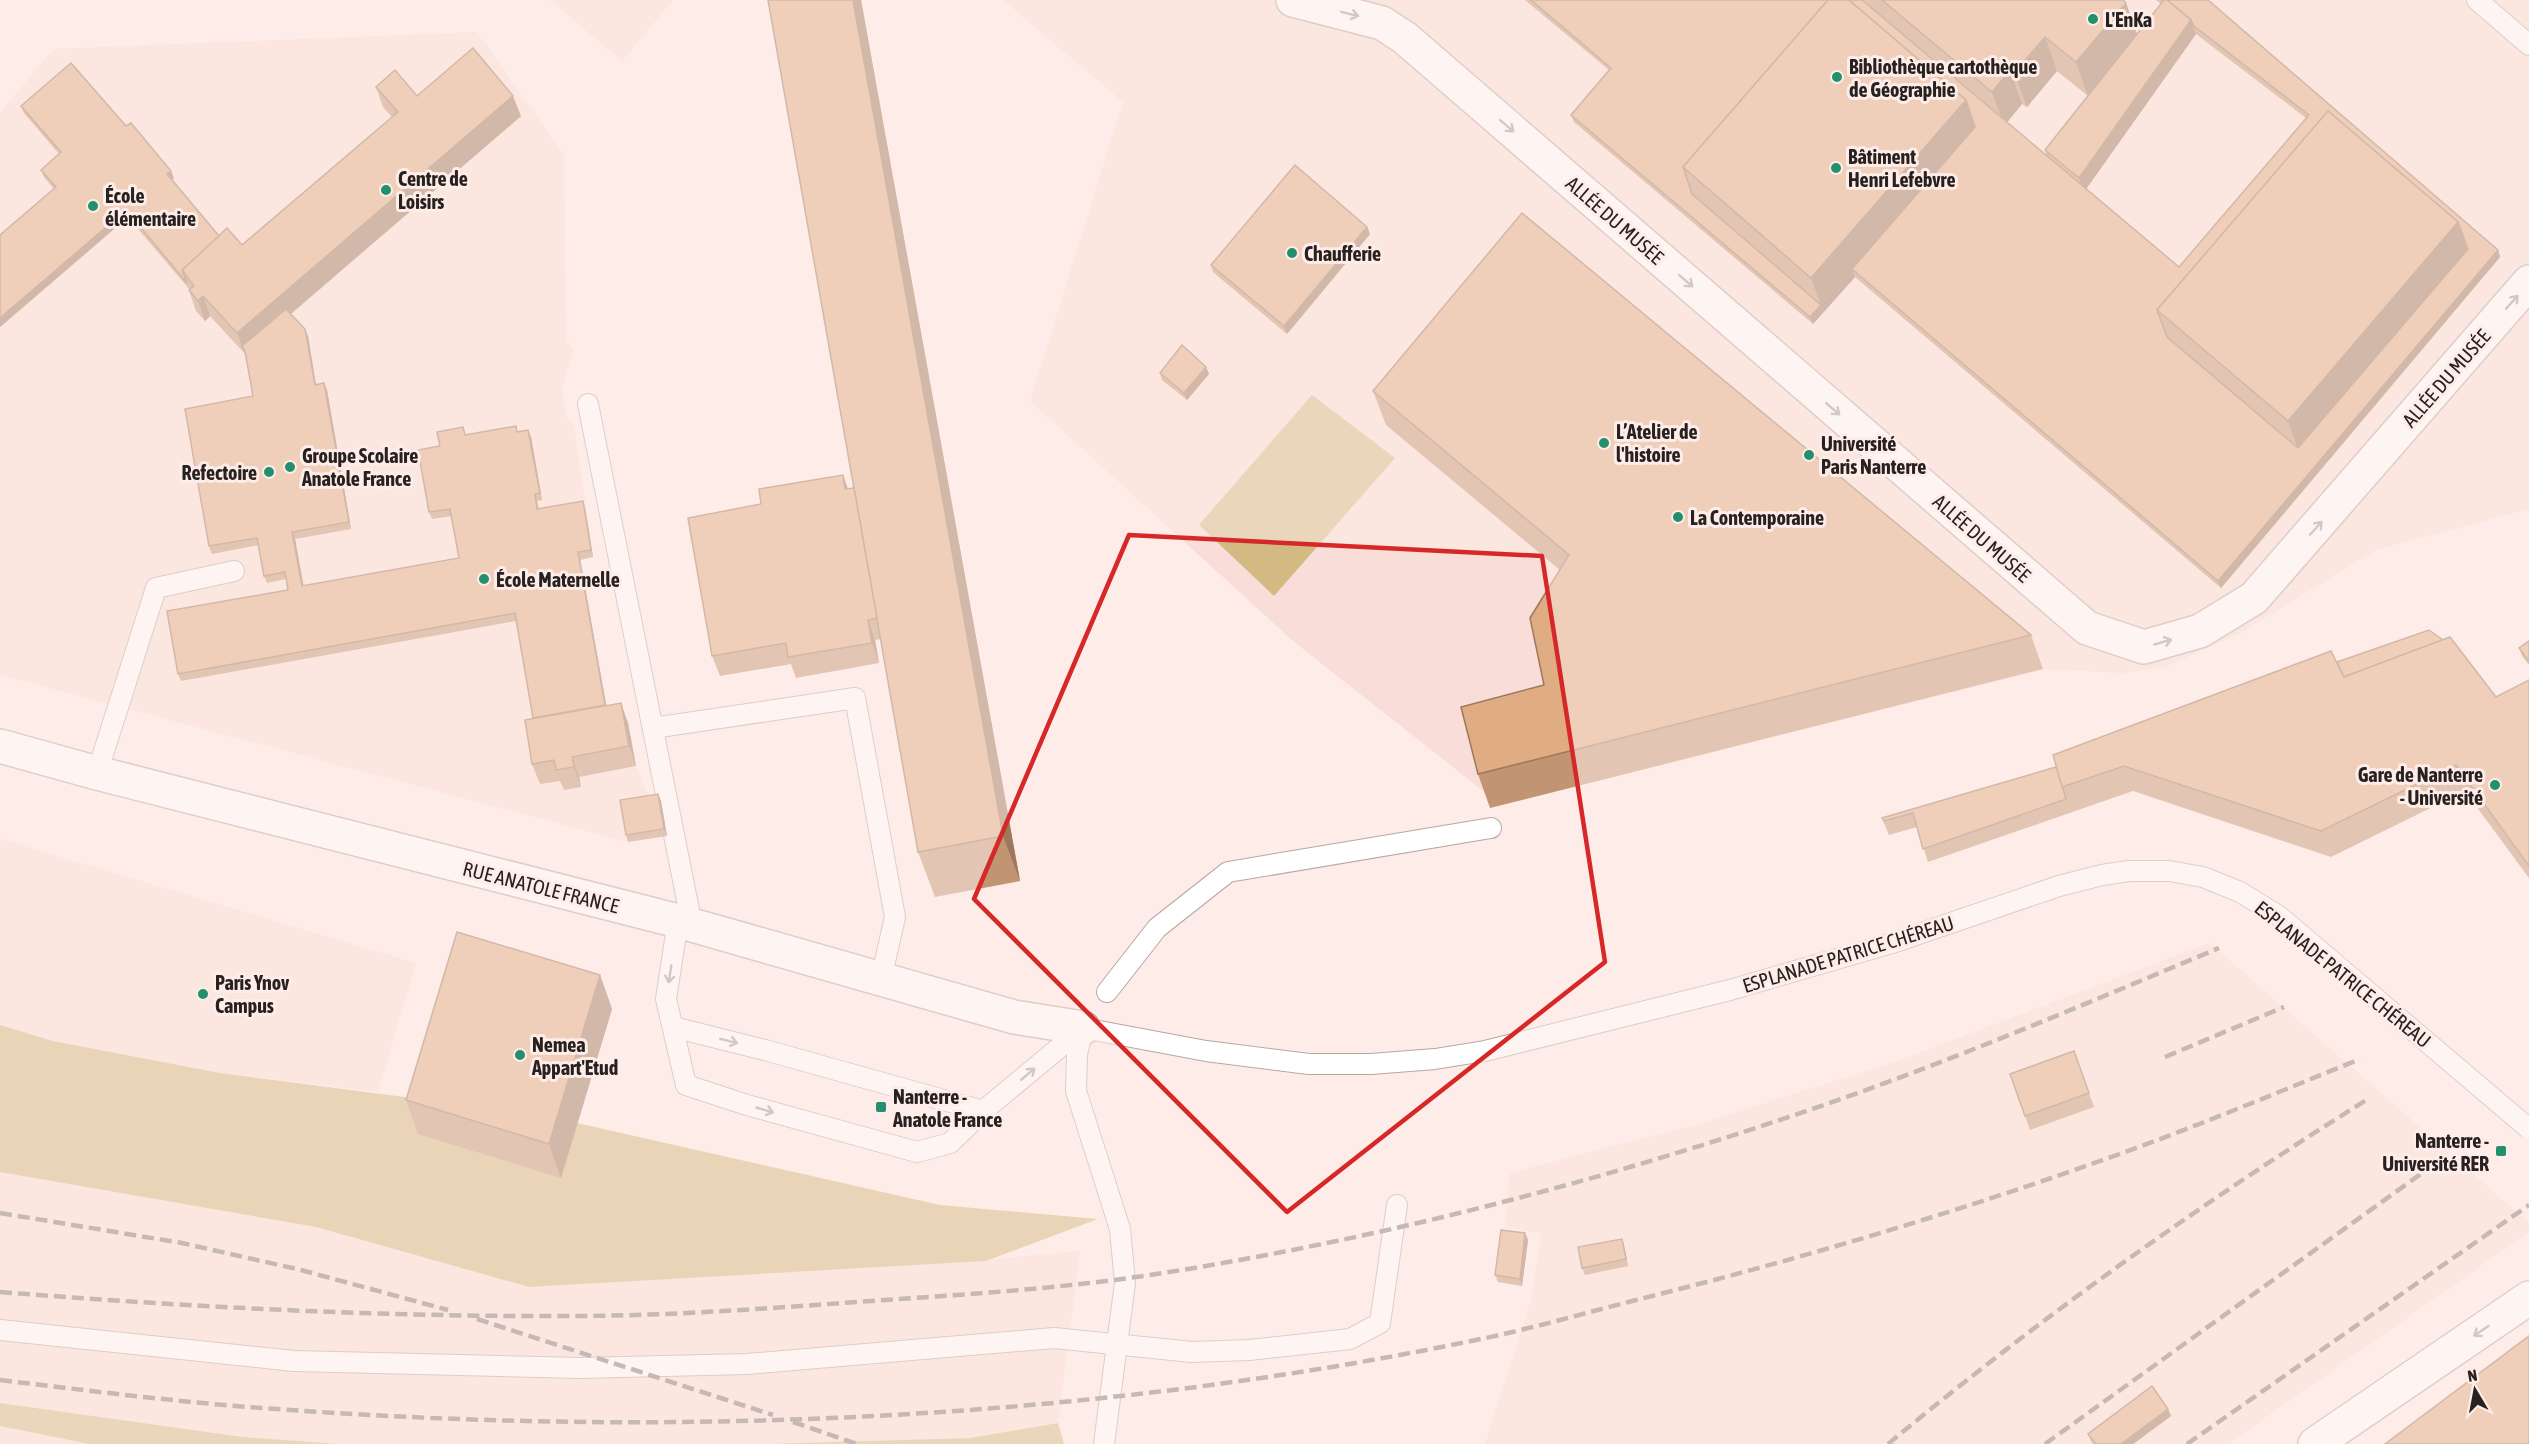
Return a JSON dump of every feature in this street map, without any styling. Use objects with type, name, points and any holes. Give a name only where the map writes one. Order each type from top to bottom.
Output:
[{"type":"street","name":"ALLÉE DU MUSÉE","points":[[1293,0],[1382,23],[1405,38],[2087,628],[2144,647],[2200,631],[2254,598],[2529,282]]},
{"type":"street","name":"RUE ANATOLE FRANCE","points":[[0,746],[96,773],[685,923],[1014,1017],[1083,1028]]},
{"type":"street","points":[[2315,1444],[2529,1298]]},
{"type":"lane","points":[[2476,0],[2529,45]]},
{"type":"lane","points":[[588,404],[653,729],[685,923],[666,999],[686,1085],[747,1105],[917,1152],[950,1143],[983,1111],[1083,1028]]},
{"type":"lane","points":[[96,773],[156,588],[234,571]]},
{"type":"lane","points":[[653,729],[855,698],[895,917],[881,979]]},
{"type":"lane","points":[[1107,992],[1157,928],[1228,872],[1491,828]]},
{"type":"lane","name":"ESPLANADE PATRICE CHÉREAU","points":[[1083,1028],[1206,1052],[1309,1064],[1371,1065],[1435,1059],[1485,1051],[1741,987],[1892,943],[2059,886],[2102,875],[2129,871],[2169,872],[2203,877],[2240,892],[2279,916],[2529,1129]]},
{"type":"lane","points":[[673,1027],[765,1050],[983,1111]]},
{"type":"lane","points":[[1083,1028],[1077,1054],[1076,1091],[1120,1229],[1125,1283],[1104,1444]]},
{"type":"lane","points":[[0,1330],[294,1360],[580,1368],[747,1364],[1054,1338],[1192,1352],[1249,1350],[1350,1339],[1380,1323],[1397,1205]]},
{"type":"highlighted area","points":[[1129,535],[1542,556],[1605,962],[1287,1212],[974,899]]},
{"type":"shaded area","points":[[550,0],[673,0],[622,61]]},
{"type":"shaded area","name":"Université Paris Nanterre","points":[[1003,0],[2529,0],[2529,509],[2376,550],[2242,632],[2166,667],[2123,673],[2043,669],[1487,794],[1293,641],[1030,401],[1123,102]]},
{"type":"shaded area","name":"Groupe Scolaire Anatole France","points":[[477,32],[564,155],[566,337],[573,351],[562,389],[566,415],[574,426],[593,557],[581,560],[610,726],[628,723],[636,766],[651,802],[628,842],[0,675],[0,113],[53,49]]},
{"type":"shaded area","points":[[1312,395],[1395,458],[1274,596],[1199,525]]},
{"type":"shaded area","name":"Paris Ynov Campus","points":[[0,839],[416,963],[378,1092],[220,1073],[53,1041],[0,1025]]},
{"type":"shaded area","points":[[2210,943],[2529,1223],[2529,1232],[2228,1444],[1485,1444],[1531,1300],[1541,1234],[1505,1227],[1510,1173],[1706,1122],[1897,1061]]},
{"type":"shaded area","points":[[0,1025],[53,1041],[220,1073],[428,1100],[561,1177],[577,1123],[940,1205],[1098,1219],[986,1261],[529,1287],[316,1227],[0,1172]]},
{"type":"shaded area","points":[[0,1172],[316,1227],[529,1287],[953,1263],[1080,1251],[1058,1423],[970,1438],[767,1444],[339,1444],[244,1437],[0,1403]]},
{"type":"shaded area","points":[[0,1403],[243,1437],[339,1444],[89,1444],[0,1426]]},
{"type":"shaded area","points":[[1058,1423],[1064,1444],[767,1444],[970,1438]]},
{"type":"shaded area","points":[[0,1426],[89,1444],[0,1444]]},
{"type":"building","points":[[768,0],[853,0],[1003,836],[918,852]]},
{"type":"building","points":[[1531,0],[1828,0],[1683,167],[1692,194],[1821,305],[1810,317],[1571,115],[1611,68]]},
{"type":"building","name":"Bâtiment Henri Lefebvre","points":[[1828,0],[1849,0],[1966,100],[1811,278],[1683,167]]},
{"type":"building","points":[[1849,0],[1862,0],[2179,267],[2309,115],[2194,26],[2191,20],[2167,0],[2208,0],[2498,250],[2218,581],[1852,269],[1975,127],[1966,100]],"holes":[[[2328,111],[2458,222],[2468,249],[2298,448],[2167,337],[2157,310]]]},
{"type":"building","points":[[1882,0],[2123,0],[2126,3],[2076,62],[2045,37],[2014,73],[2010,70],[1992,92]]},
{"type":"building","points":[[2164,0],[2191,20],[2079,178],[2045,150]]},
{"type":"building","name":"Centre de Loisirs","points":[[473,48],[513,96],[237,333],[203,296],[198,301],[189,290],[194,286],[182,270],[227,228],[242,245],[398,112],[376,87],[395,70],[417,96]]},
{"type":"building","name":"École élémentaire","points":[[71,63],[126,126],[131,123],[171,171],[167,174],[219,236],[182,270],[187,283],[126,210],[0,318],[0,235],[56,187],[41,170],[61,152],[21,106]]},
{"type":"building","points":[[2328,111],[2458,222],[2288,421],[2157,310]]},
{"type":"building","name":"Chaufferie","points":[[1295,165],[1367,227],[1284,326],[1211,265]]},
{"type":"building","name":"La Contemporaine","points":[[1522,213],[2031,635],[1478,774],[1461,707],[1544,685],[1530,618],[1569,555],[1373,391]]},
{"type":"building","name":"École Maternelle","points":[[286,309],[305,329],[315,385],[324,383],[349,522],[292,532],[302,586],[459,558],[450,509],[429,512],[418,450],[440,446],[437,432],[463,427],[465,435],[516,426],[517,432],[528,430],[540,493],[535,494],[537,509],[583,501],[591,550],[578,552],[605,705],[533,718],[515,613],[178,674],[167,611],[288,590],[285,572],[264,576],[257,538],[209,546],[185,409],[253,396],[245,351],[242,346]]},
{"type":"building","points":[[1182,345],[1206,367],[1184,393],[1160,373]]},
{"type":"building","points":[[843,475],[845,489],[854,488],[877,618],[868,620],[872,643],[788,657],[786,643],[712,656],[688,518],[761,504],[759,489]]},
{"type":"building","points":[[2429,630],[2443,640],[2344,677],[2337,662]]},
{"type":"building","points":[[2450,637],[2496,697],[2529,680],[2529,866],[2456,765],[2321,831],[2124,766],[2062,787],[2053,755],[2331,651],[2344,677]]},
{"type":"building","points":[[2529,641],[2529,661],[2519,648]]},
{"type":"building","points":[[621,703],[629,746],[572,757],[574,767],[556,770],[554,760],[532,764],[525,720]]},
{"type":"building","points":[[2056,767],[2066,799],[1923,849],[1913,813],[1884,821],[1882,818]]},
{"type":"building","points":[[658,794],[664,829],[626,835],[620,800]]},
{"type":"building","name":"Nemea Appart'Etud","points":[[457,932],[600,975],[549,1144],[406,1100]]},
{"type":"building","points":[[2074,1051],[2089,1093],[2025,1116],[2010,1074]]},
{"type":"building","points":[[1501,1230],[1525,1233],[1520,1279],[1495,1275]]},
{"type":"building","points":[[1622,1239],[1626,1259],[1582,1268],[1578,1247]]},
{"type":"building","points":[[2529,1336],[2529,1444],[2385,1444]]},
{"type":"building","points":[[2152,1386],[2168,1409],[2121,1444],[2096,1444],[2088,1434]]},
{"type":"railway","points":[[0,1292],[356,1313],[606,1316],[749,1310],[971,1294],[1163,1273],[1246,1259],[1411,1225],[1655,1160],[1815,1108],[1917,1071],[2219,948]]},
{"type":"railway","points":[[2165,1057],[2284,1007]]},
{"type":"railway","points":[[0,1380],[242,1406],[426,1418],[575,1422],[726,1421],[877,1416],[1027,1405],[1177,1389],[1325,1368],[1492,1337],[1753,1269],[1870,1236],[2043,1181],[2231,1112],[2360,1059]]},
{"type":"railway","points":[[1888,1444],[1945,1397],[2122,1263],[2244,1179],[2368,1099]]},
{"type":"railway","points":[[2045,1444],[2436,1163]]},
{"type":"railway","points":[[2187,1444],[2529,1205]]},
{"type":"railway","points":[[0,1213],[182,1243],[301,1270],[448,1310]]},
{"type":"railway","points":[[477,1319],[773,1415]]},
{"type":"railway","points":[[793,1422],[857,1444]]},
{"type":"place","name":"L'EnKa","points":[[2093,19]]},
{"type":"place","name":"Bibliothèque cartothèque de Géographie","points":[[1837,77]]},
{"type":"place","name":"Bâtiment Henri Lefebvre","points":[[1836,168]]},
{"type":"place","name":"Centre de Loisirs","points":[[386,190]]},
{"type":"place","name":"École élémentaire","points":[[93,206]]},
{"type":"place","name":"Chaufferie","points":[[1292,253]]},
{"type":"place","name":"L’Atelier de l'histoire","points":[[1604,443]]},
{"type":"place","name":"Université Paris Nanterre","points":[[1809,455]]},
{"type":"place","name":"Groupe Scolaire Anatole France","points":[[290,467]]},
{"type":"place","name":"Refectoire","points":[[269,472]]},
{"type":"place","name":"La Contemporaine","points":[[1678,517]]},
{"type":"place","name":"École Maternelle","points":[[484,579]]},
{"type":"place","name":"Gare de Nanterre - Université","points":[[2495,785]]},
{"type":"place","name":"Paris Ynov Campus","points":[[203,994]]},
{"type":"place","name":"Nemea Appart'Etud","points":[[520,1055]]},
{"type":"place","name":"Nanterre - Anatole France","points":[[881,1107]]},
{"type":"place","name":"Nanterre - Université RER","points":[[2501,1151]]}]
